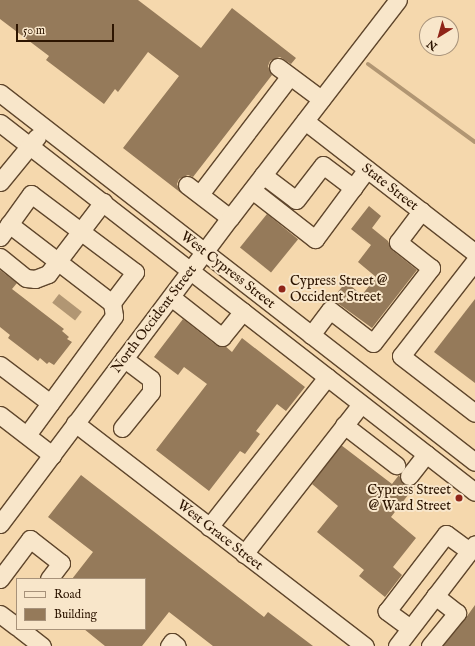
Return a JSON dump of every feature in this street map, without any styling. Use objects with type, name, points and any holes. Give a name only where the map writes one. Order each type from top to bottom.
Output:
[{"type":"street","name":"North Occident Street","points":[[0,524],[204,252],[398,0]]},
{"type":"street","points":[[230,218],[194,189],[284,72],[321,99]]},
{"type":"street","name":"West Cypress Street","points":[[0,93],[475,462]]},
{"type":"street","name":"State Street","points":[[305,121],[475,253]]},
{"type":"street","name":"West Cypress Street","points":[[0,123],[475,492]]},
{"type":"street","points":[[0,182],[44,127]]},
{"type":"street","points":[[263,175],[296,200],[323,165],[353,188]]},
{"type":"street","points":[[252,190],[315,239],[367,169]]},
{"type":"street","points":[[27,435],[114,316],[112,303],[58,261],[4,230],[31,194],[135,272],[112,303]]},
{"type":"street","points":[[0,256],[26,278],[35,279],[48,274],[102,202]]},
{"type":"street","points":[[311,334],[330,310],[373,342],[431,268],[398,242],[421,211]]},
{"type":"street","points":[[475,260],[401,356],[475,413]]},
{"type":"street","points":[[171,297],[222,337],[243,311]]},
{"type":"street","points":[[122,428],[150,392],[151,379],[124,359]]},
{"type":"street","points":[[0,365],[50,404]]},
{"type":"street","points":[[209,527],[326,377]]},
{"type":"street","points":[[244,554],[361,404]]},
{"type":"street","points":[[0,414],[52,455]]},
{"type":"street","name":"West Grace Street","points":[[75,423],[365,646]]},
{"type":"street","points":[[344,425],[396,464]]},
{"type":"street","points":[[409,476],[426,454]]},
{"type":"street","points":[[446,534],[472,548],[435,596],[405,640],[387,611],[446,534]]},
{"type":"street","points":[[0,579],[30,539],[61,563],[50,578]]},
{"type":"street","points":[[430,646],[456,612],[435,596]]},
{"type":"street","points":[[0,614],[16,625]]},
{"type":"street","points":[[22,630],[42,646]]},
{"type":"street","points":[[169,646],[172,642],[177,646]]},
{"type":"shaded area","points":[[59,294],[82,312],[75,321],[52,303]]},
{"type":"building","points":[[0,0],[138,0],[201,48],[232,8],[296,58],[291,64],[280,57],[270,61],[268,66],[272,75],[193,177],[188,175],[179,179],[177,184],[181,193],[123,148],[179,76],[148,52],[118,92],[115,89],[104,104],[46,60],[49,56],[0,19]]},
{"type":"building","points":[[369,206],[381,216],[372,228],[388,241],[392,250],[417,270],[372,328],[332,299],[346,282],[362,295],[376,277],[358,262],[371,245],[351,229]]},
{"type":"building","points":[[267,214],[298,239],[271,273],[240,247]]},
{"type":"building","points":[[0,270],[17,283],[12,289],[64,329],[62,331],[69,337],[67,339],[72,342],[54,365],[49,362],[47,364],[40,358],[38,361],[8,338],[10,335],[0,327]]},
{"type":"building","points":[[475,299],[475,383],[434,352]]},
{"type":"building","points":[[183,319],[216,345],[225,346],[232,352],[242,338],[305,387],[286,411],[277,404],[256,431],[260,434],[245,454],[240,451],[209,491],[156,450],[207,384],[184,367],[178,375],[154,357]]},
{"type":"building","points":[[341,445],[392,484],[399,475],[403,484],[415,486],[391,517],[416,538],[393,567],[402,575],[385,597],[359,576],[364,570],[317,532],[338,506],[312,484]]},
{"type":"building","points":[[81,475],[264,617],[268,612],[313,646],[213,646],[169,612],[142,646],[105,646],[85,630],[146,630],[146,578],[73,578],[93,552],[48,517]]},
{"type":"building","points":[[475,605],[475,646],[443,646],[465,619]]},
{"type":"waterway","points":[[368,64],[475,142]]},
{"type":"place","name":"Cypress Street @ Occident Street","points":[[282,289]]},
{"type":"place","name":"Cypress Street @ Ward Street","points":[[459,498]]}]
